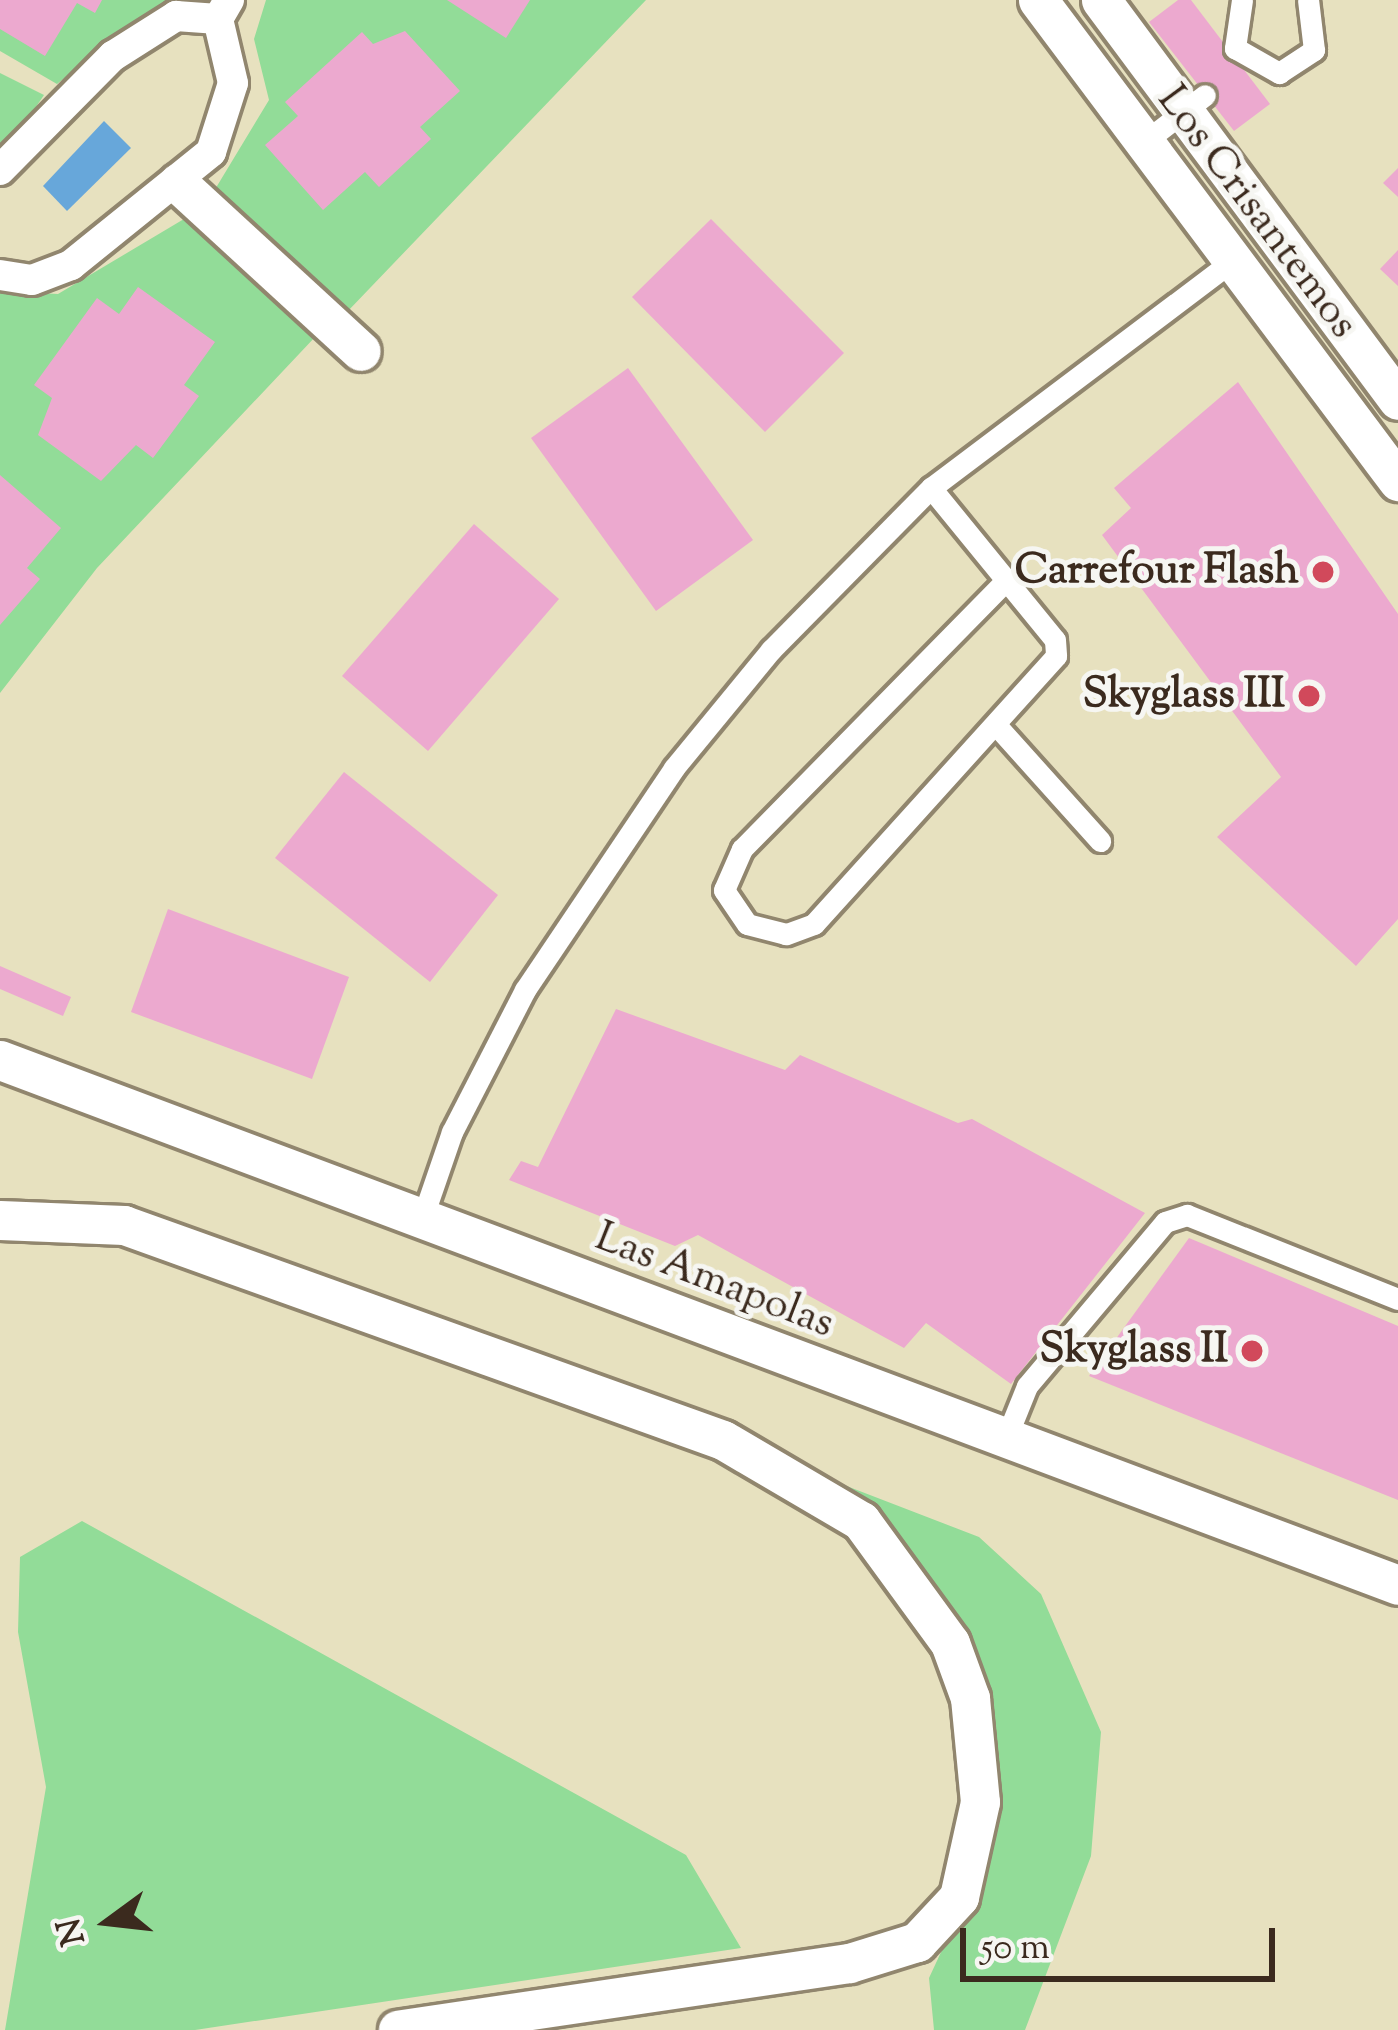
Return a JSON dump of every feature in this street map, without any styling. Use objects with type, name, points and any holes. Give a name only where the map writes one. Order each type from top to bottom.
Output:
[{"type":"street","name":"Los Crisantemos","points":[[1038,0],[1398,481]]},
{"type":"street","name":"Los Crisantemos","points":[[1101,0],[1194,102],[1398,400]]},
{"type":"street","points":[[0,170],[113,56],[176,16],[224,9],[233,83],[211,152],[71,265],[32,280],[0,275]]},
{"type":"street","points":[[178,183],[361,351]]},
{"type":"street","name":"Las Amapolas","points":[[0,1060],[1004,1443],[1398,1585]]},
{"type":"street","points":[[0,1220],[124,1225],[723,1440],[861,1522],[950,1643],[970,1698],[980,1802],[959,1897],[917,1942],[848,1963],[398,2030]]},
{"type":"lane","points":[[1242,0],[1232,32],[1244,64],[1279,73],[1305,62],[1319,36],[1308,0]]},
{"type":"lane","points":[[1143,142],[1194,102]]},
{"type":"lane","points":[[421,1223],[487,1058],[592,884],[771,650],[931,488],[1231,262]]},
{"type":"lane","points":[[931,488],[1006,580],[1056,656],[814,924],[764,933],[733,909],[726,873],[742,849],[1006,580]]},
{"type":"lane","points":[[996,725],[1100,841]]},
{"type":"lane","points":[[1004,1443],[1027,1386],[1165,1222],[1187,1215],[1398,1299]]},
{"type":"green space","points":[[0,0],[238,0],[112,41],[57,84],[0,51]]},
{"type":"green space","points":[[266,0],[646,0],[347,312],[214,191],[269,100],[254,39]]},
{"type":"green space","points":[[0,73],[44,95],[0,160]]},
{"type":"green space","points":[[189,216],[316,336],[97,568],[0,693],[0,275],[21,292],[58,294]]},
{"type":"green space","points":[[831,1480],[979,1537],[1041,1594],[1101,1732],[1091,1856],[1025,2030],[934,2030],[929,1978],[981,1866],[959,1628],[912,1553]]},
{"type":"green space","points":[[82,1521],[686,1855],[741,1948],[195,2030],[5,2030],[46,1787],[18,1632],[20,1557]]},
{"type":"water","points":[[104,121],[131,148],[67,211],[43,186]]},
{"type":"building","points":[[0,0],[102,0],[95,13],[77,3],[45,56],[0,29]]},
{"type":"building","points":[[447,0],[530,0],[506,38]]},
{"type":"building","points":[[1178,0],[1191,0],[1270,104],[1234,131],[1149,22]]},
{"type":"building","points":[[405,31],[460,91],[420,127],[431,139],[379,187],[365,172],[323,210],[265,145],[298,116],[285,102],[362,32],[373,44]]},
{"type":"building","points":[[1398,168],[1398,197],[1383,183]]},
{"type":"building","points":[[711,219],[844,353],[765,432],[632,297]]},
{"type":"building","points":[[1398,250],[1398,286],[1380,269]]},
{"type":"building","points":[[138,287],[215,342],[184,385],[199,396],[153,458],[136,445],[101,481],[38,435],[52,398],[34,385],[97,298],[119,314]]},
{"type":"building","points":[[628,368],[753,540],[656,611],[531,438]]},
{"type":"building","name":"Skyglass III","points":[[1238,382],[1398,614],[1398,919],[1356,966],[1217,837],[1281,777],[1102,535],[1131,508],[1114,488]]},
{"type":"building","points":[[0,475],[61,528],[27,568],[40,579],[0,625]]},
{"type":"building","points":[[474,524],[559,599],[428,751],[342,676]]},
{"type":"building","points":[[344,772],[498,895],[430,982],[275,858]]},
{"type":"building","points":[[168,909],[349,977],[312,1079],[131,1012]]},
{"type":"building","points":[[0,966],[71,997],[63,1016],[0,989]]},
{"type":"building","points":[[616,1009],[785,1070],[800,1055],[958,1123],[972,1119],[1145,1213],[1011,1384],[926,1323],[904,1348],[698,1235],[675,1246],[509,1180],[521,1161],[538,1167]]},
{"type":"building","name":"Skyglass II","points":[[1189,1238],[1398,1326],[1398,1500],[1089,1376]]},
{"type":"place","name":"Carrefour Flash","points":[[1323,572]]},
{"type":"place","name":"Skyglass III","points":[[1309,696]]},
{"type":"place","name":"Skyglass II","points":[[1252,1351]]}]
